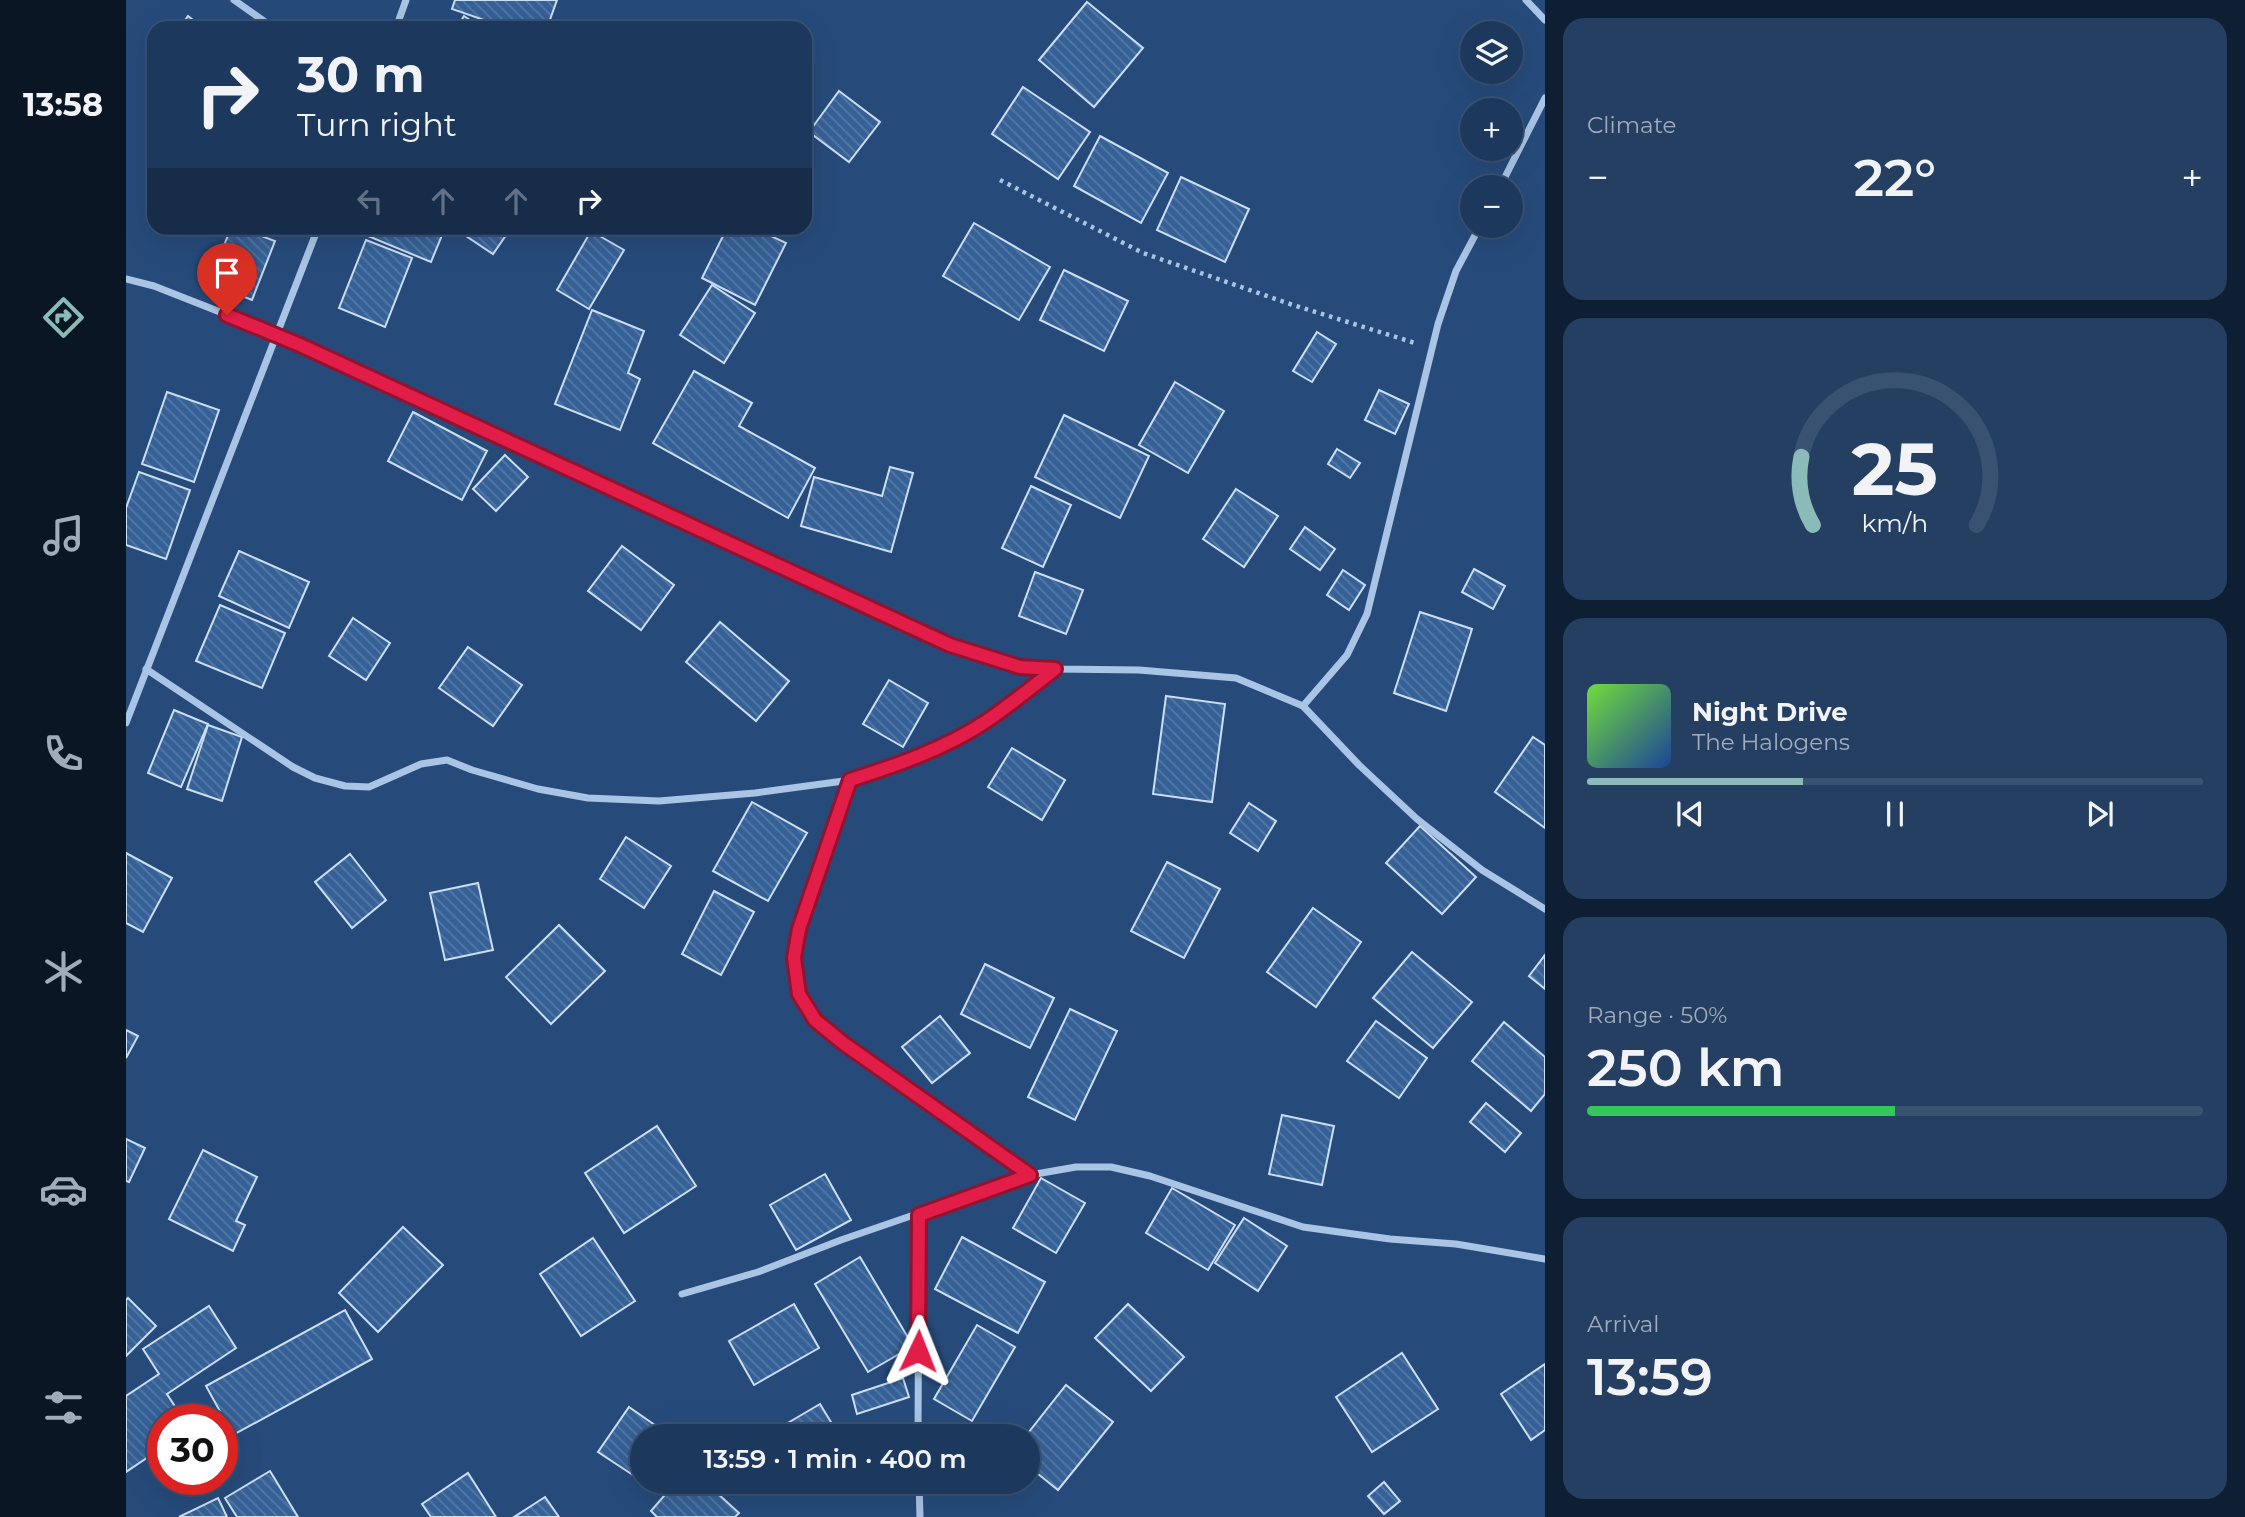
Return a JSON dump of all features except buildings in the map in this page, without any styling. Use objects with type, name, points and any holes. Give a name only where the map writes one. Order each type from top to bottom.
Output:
[{"type":"street","points":[[234,0],[264,21]]},
{"type":"street","points":[[399,21],[407,0]]},
{"type":"street","points":[[1527,0],[1545,20]]},
{"type":"street","points":[[1506,175],[1545,98]]},
{"type":"street","points":[[126,723],[315,235]]},
{"type":"street","points":[[1303,706],[1347,655],[1367,614],[1432,349],[1456,271],[1474,238]]},
{"type":"street","points":[[126,279],[154,286],[275,334],[950,645],[1020,667],[1139,670],[1236,678],[1303,706],[1359,765],[1417,819],[1482,870],[1545,909]]},
{"type":"street","points":[[146,669],[293,767],[315,778],[345,786],[369,787],[421,764],[447,760],[538,789],[588,798],[659,801],[755,793],[850,780],[900,764],[953,741],[986,722],[1055,669]]},
{"type":"street","points":[[850,780],[799,929],[794,958],[799,994],[815,1020],[843,1043],[1030,1175]]},
{"type":"street","points":[[682,1294],[758,1272],[841,1240],[1030,1175],[1076,1167],[1111,1167],[1150,1176],[1303,1227],[1390,1239],[1456,1244],[1545,1259]]},
{"type":"street","points":[[918,1424],[919,1215]]},
{"type":"street","points":[[919,1494],[920,1517]]},
{"type":"path","points":[[1000,180],[1143,253],[1432,349]]},
{"type":"route","points":[[227,315],[300,345],[950,645],[1020,667],[1055,669],[986,722],[953,741],[900,764],[850,780],[799,929],[794,958],[799,994],[815,1020],[843,1043],[1030,1175],[919,1215],[918,1351]]}]
